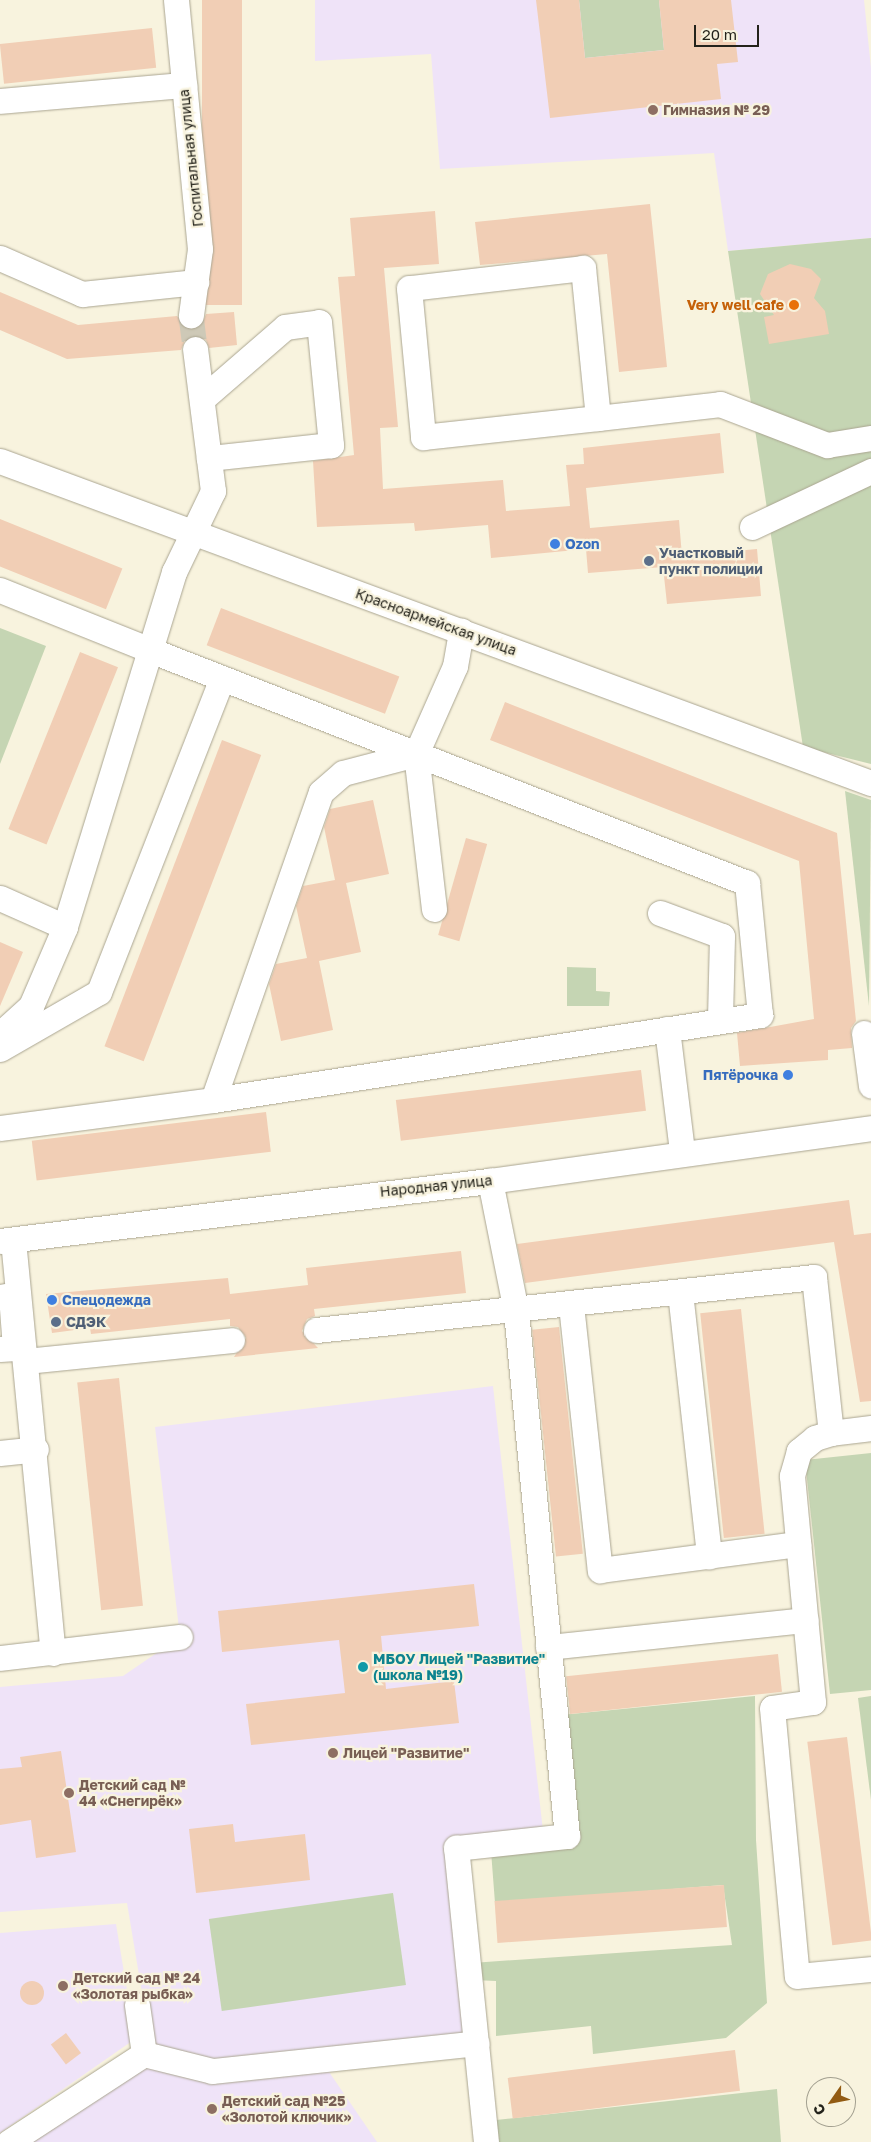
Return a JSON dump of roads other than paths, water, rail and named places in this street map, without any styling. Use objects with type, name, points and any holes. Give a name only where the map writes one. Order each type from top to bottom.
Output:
[{"type":"street","name":"Госпитальная улица","points":[[176,0],[200,249],[191,315]]},
{"type":"street","points":[[0,101],[184,86]]},
{"type":"street","points":[[0,258],[82,294],[196,282]]},
{"type":"street","points":[[598,418],[583,268],[410,288],[423,437],[598,418],[720,404],[828,445],[871,438]]},
{"type":"street","points":[[202,399],[284,326],[319,322],[331,445],[209,458]]},
{"type":"street","points":[[0,1034],[31,1006],[65,927],[174,572],[213,491],[195,349]]},
{"type":"street","name":"Красноармейская улица","points":[[0,461],[871,783]]},
{"type":"street","points":[[752,527],[871,471]]},
{"type":"street","points":[[0,590],[747,883],[760,1015],[720,1018],[667,1029],[213,1100],[0,1128]]},
{"type":"street","points":[[434,908],[416,754],[455,666],[461,631]]},
{"type":"street","points":[[0,1049],[100,992],[222,678]]},
{"type":"street","points":[[213,1100],[322,792],[343,773],[416,754]]},
{"type":"street","points":[[0,898],[65,927]]},
{"type":"street","points":[[660,913],[722,936],[720,1018]]},
{"type":"street","points":[[667,1029],[682,1152]]},
{"type":"street","points":[[864,1034],[871,1086]]},
{"type":"street","name":"Народная улица","points":[[6,1240],[490,1181],[682,1152],[871,1128]]},
{"type":"street","points":[[486,2142],[456,1848],[567,1836],[516,1311],[490,1181]]},
{"type":"street","points":[[6,1240],[26,1362],[36,1449],[53,1653]]},
{"type":"street","points":[[316,1330],[572,1305],[814,1276],[831,1433]]},
{"type":"street","points":[[680,1292],[709,1556]]},
{"type":"street","points":[[0,1297],[11,1296],[15,1348],[0,1349]]},
{"type":"street","points":[[572,1305],[600,1570],[798,1544]]},
{"type":"street","points":[[26,1362],[232,1340]]},
{"type":"street","points":[[871,1428],[831,1433],[799,1451],[792,1476],[814,1702],[772,1708],[797,1976],[871,1969]]},
{"type":"street","points":[[0,1454],[36,1449]]},
{"type":"street","points":[[548,1647],[806,1620]]},
{"type":"street","points":[[0,1658],[180,1637]]},
{"type":"street","points":[[136,2005],[144,2054]]},
{"type":"street","points":[[9,2142],[144,2054],[212,2071],[476,2043]]},
{"type":"tunnel","points":[[191,315],[195,349]]},
{"type":"place","name":"Гимназия № 29","points":[[653,110]]},
{"type":"place","name":"Very well cafe","points":[[794,305]]},
{"type":"place","name":"Ozon","points":[[555,544]]},
{"type":"place","name":"Участковый пункт полиции","points":[[649,561]]},
{"type":"place","name":"Пятёрочка","points":[[788,1075]]},
{"type":"place","name":"Спецодежда","points":[[52,1300]]},
{"type":"place","name":"СДЭК","points":[[56,1322]]},
{"type":"place","name":"МБОУ Лицей \"Развитие\" (школа №19)","points":[[363,1667]]},
{"type":"place","name":"Лицей \"Развитие\"","points":[[333,1753]]},
{"type":"place","name":"Детский сад № 44 «Снегирёк»","points":[[69,1793]]},
{"type":"place","name":"Детский сад № 24 «Золотая рыбка»","points":[[63,1986]]},
{"type":"place","name":"Детский сад №25 «Золотой ключик»","points":[[212,2109]]}]
